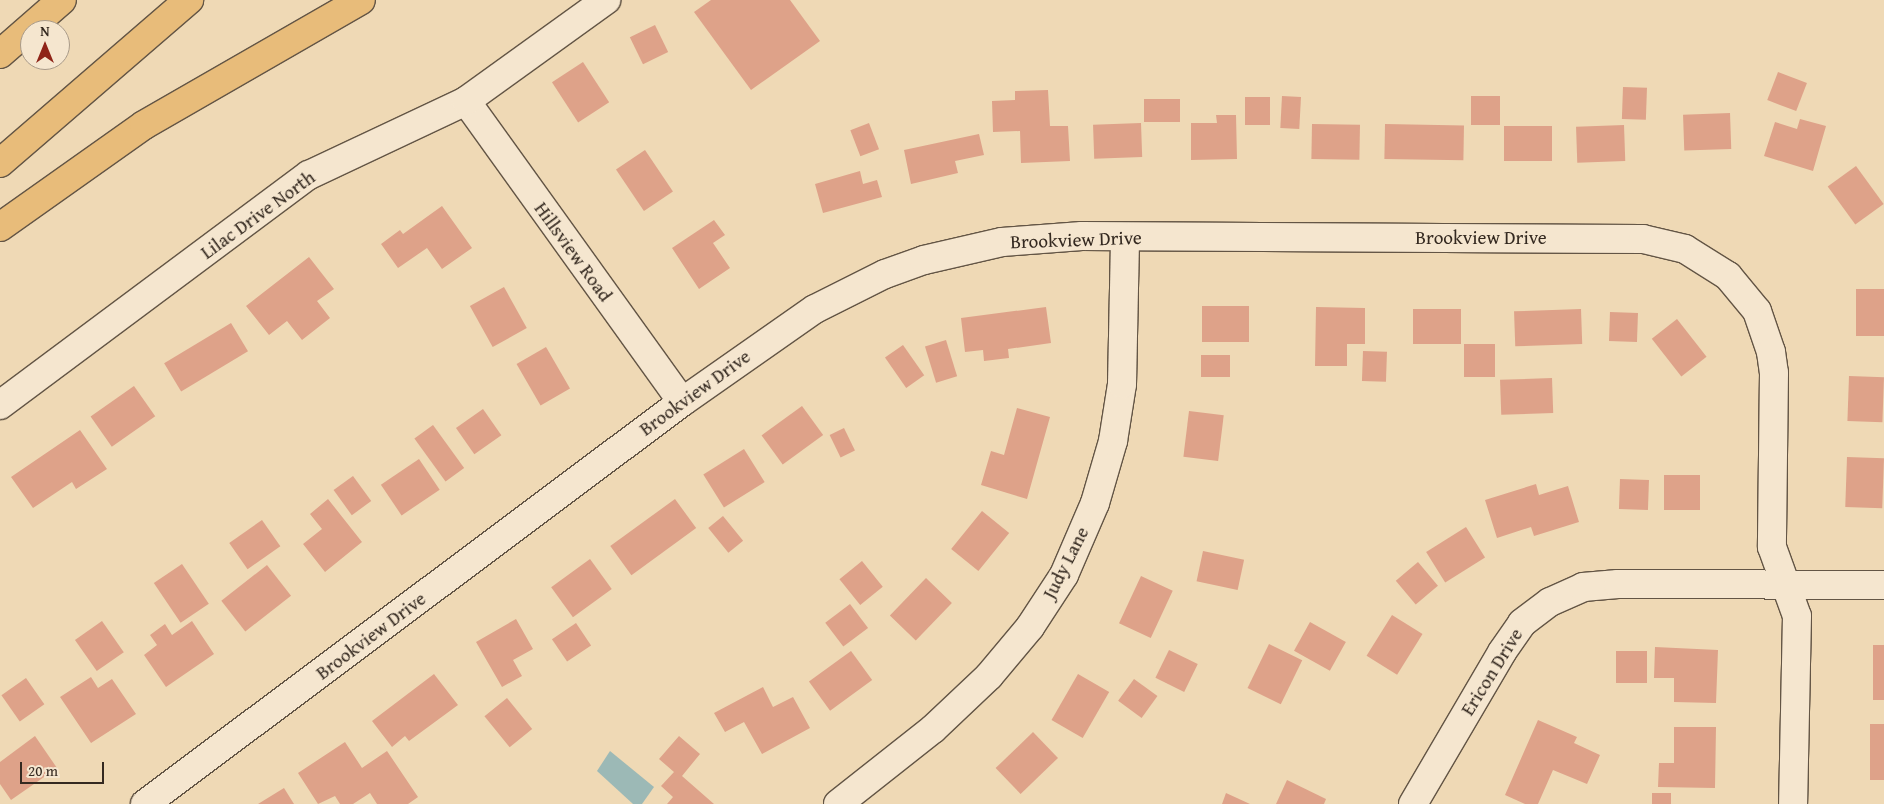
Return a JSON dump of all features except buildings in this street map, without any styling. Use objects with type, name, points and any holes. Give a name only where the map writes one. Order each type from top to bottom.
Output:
[{"type":"highway","points":[[0,54],[62,0]]},
{"type":"highway","points":[[0,163],[189,0]]},
{"type":"highway","points":[[0,227],[144,125],[361,0]]},
{"type":"street","name":"Lilac Drive North","points":[[0,405],[310,175],[466,101],[606,0]]},
{"type":"street","name":"Hillsview Road","points":[[466,101],[682,402]]},
{"type":"street","name":"Brookview Drive","points":[[145,804],[682,402],[780,331],[848,290],[924,260],[1002,242],[1125,237],[1628,238],[1664,242],[1708,261],[1744,292],[1756,311],[1771,352],[1775,394],[1772,547],[1797,616],[1793,804]]},
{"type":"street","name":"Judy Lane","points":[[838,804],[933,729],[989,676],[1030,627],[1064,575],[1095,503],[1113,441],[1122,384],[1125,237]]},
{"type":"street","name":"Ericon Drive","points":[[1413,804],[1502,652],[1522,623],[1550,602],[1583,587],[1618,584],[1787,586],[1884,584]]},
{"type":"water","points":[[610,751],[654,787],[642,804],[633,804],[597,771]]}]
